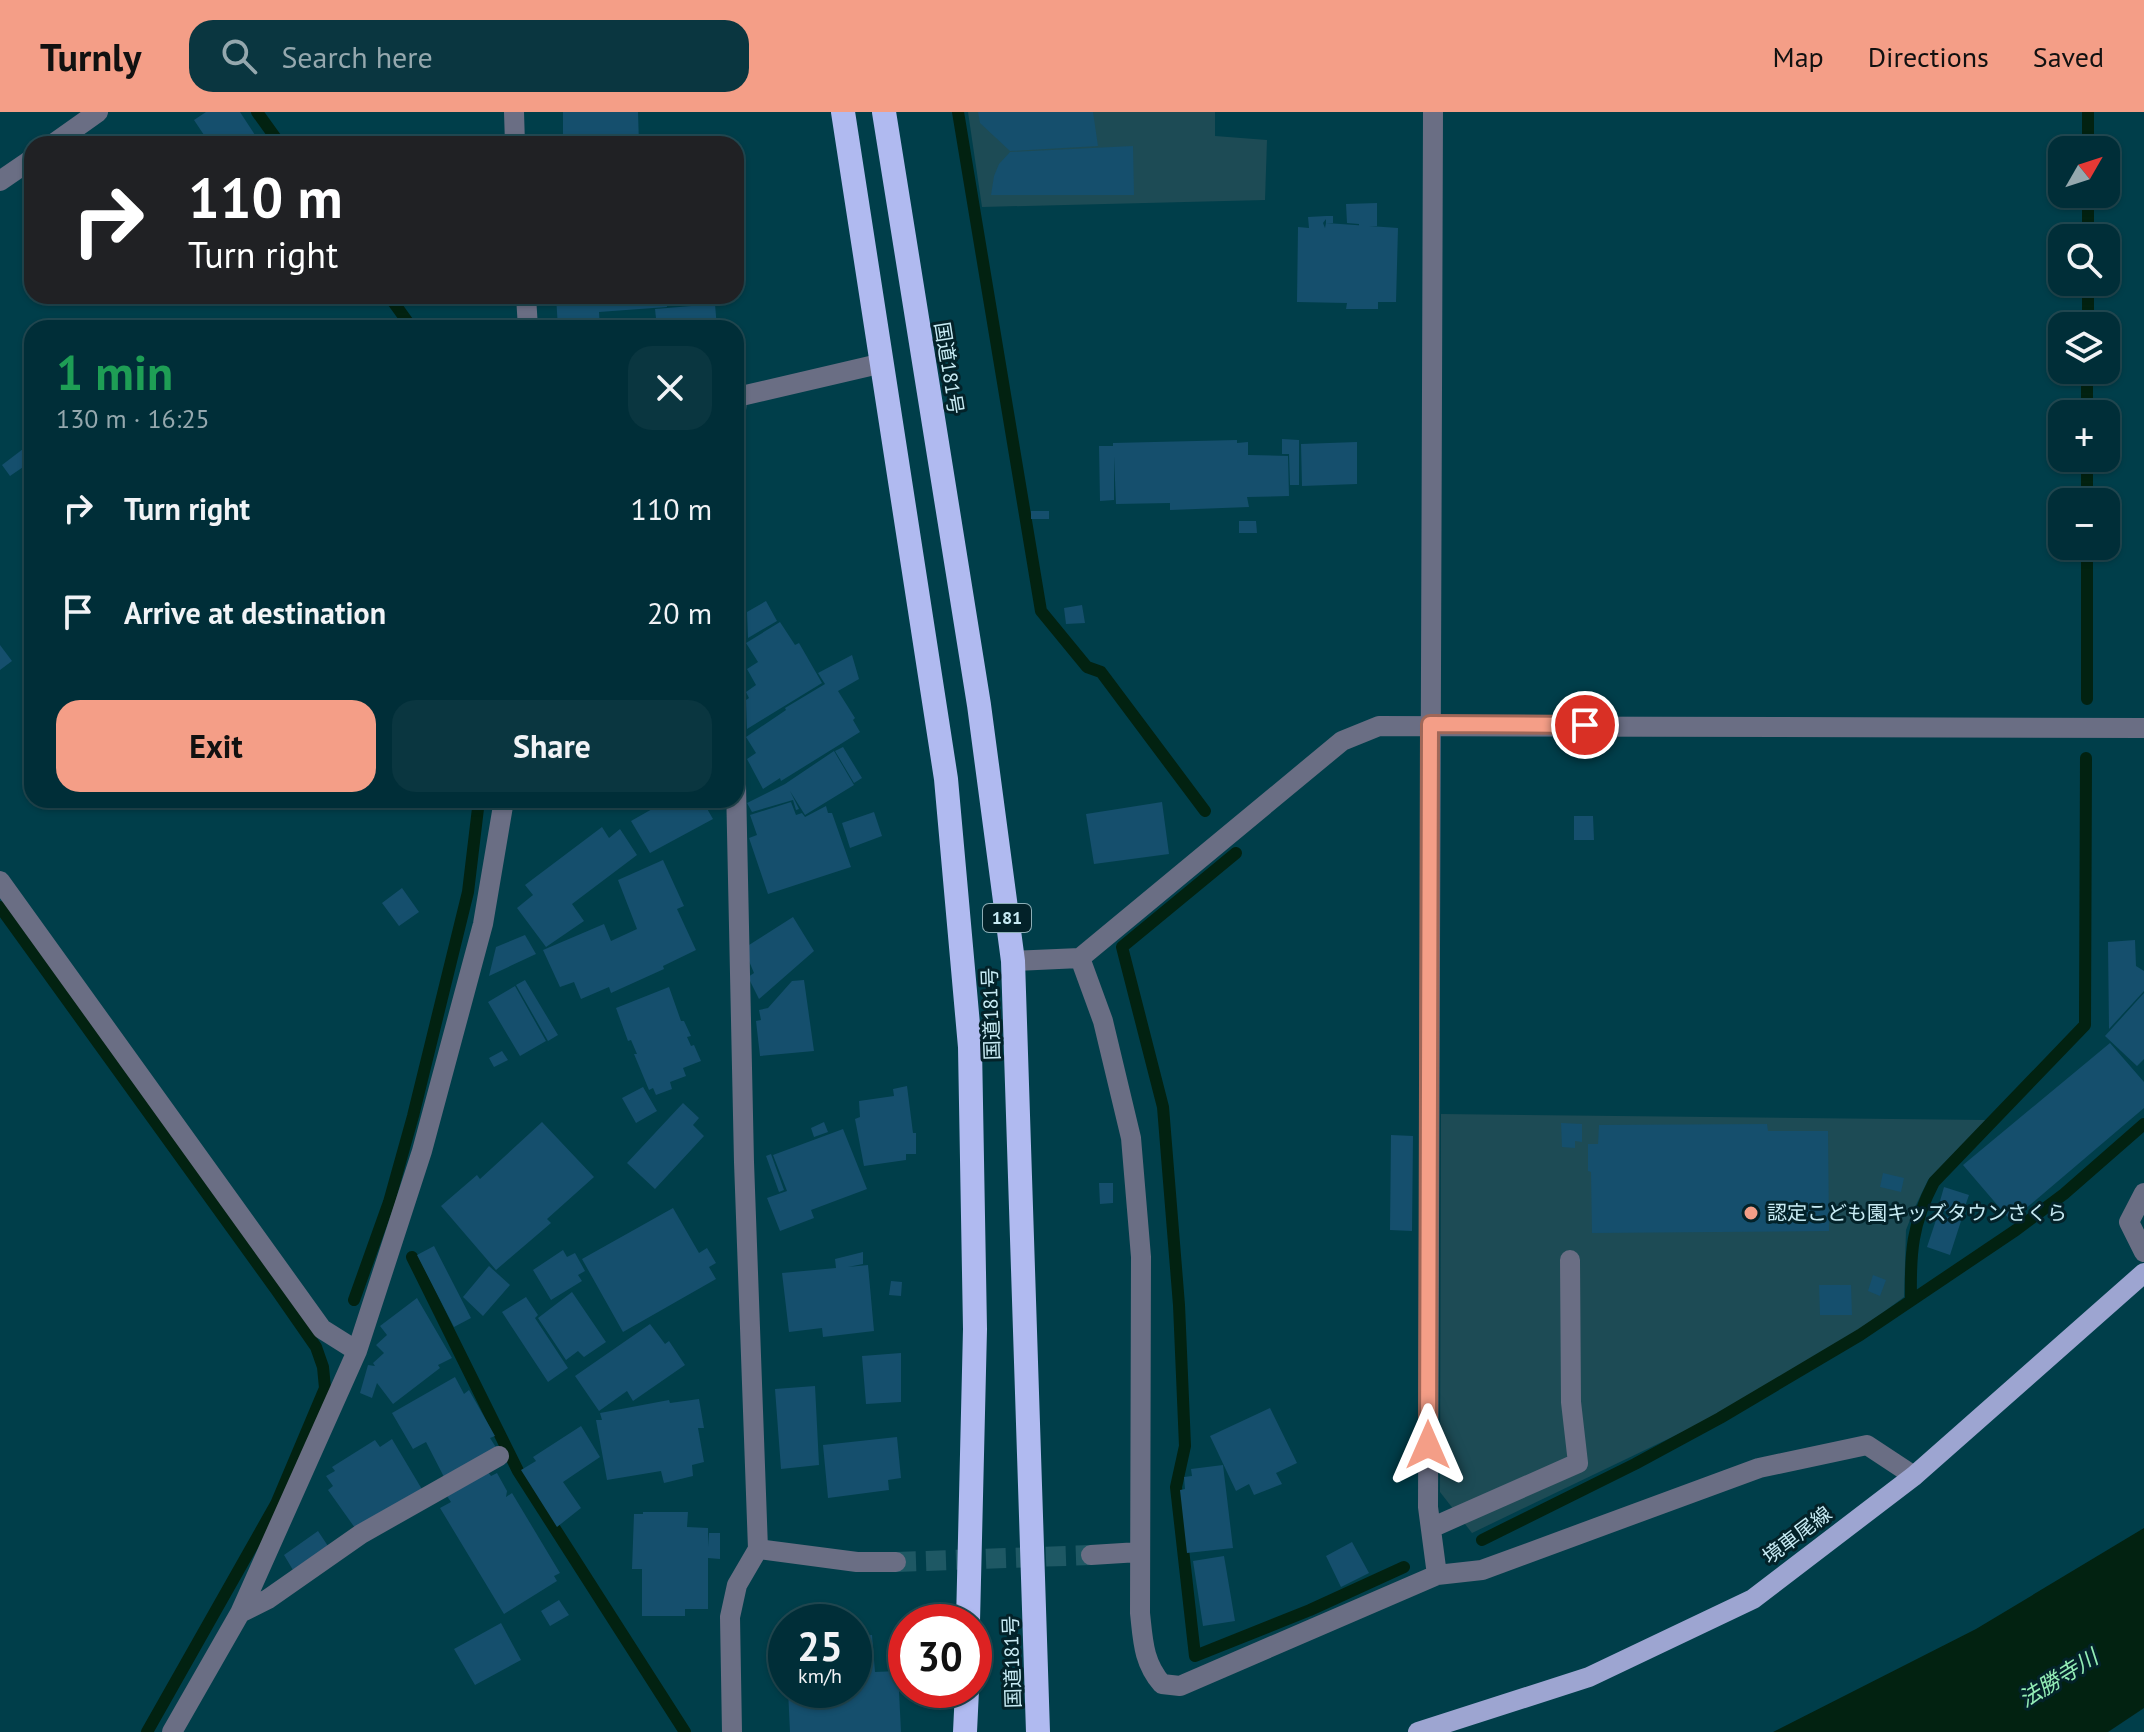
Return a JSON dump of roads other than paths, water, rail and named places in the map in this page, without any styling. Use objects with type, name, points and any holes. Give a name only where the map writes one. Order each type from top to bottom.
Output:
[{"type":"highway","name":"国道181号","points":[[843,112],[946,779],[970,1047],[975,1329],[968,1604]]},
{"type":"highway","name":"国道181号","points":[[884,112],[979,705],[986,778],[1013,961],[1038,1732]]},
{"type":"highway","points":[[965,1732],[966,1708]]},
{"type":"main road","name":"境車尾線","points":[[1418,1732],[1589,1677],[1753,1599],[1914,1476],[2144,1273]]},
{"type":"street","points":[[64,136],[98,112]]},
{"type":"street","points":[[514,112],[515,136]]},
{"type":"street","points":[[1433,112],[1428,1507],[1437,1575]]},
{"type":"street","points":[[0,181],[24,164]]},
{"type":"street","points":[[744,395],[883,363]]},
{"type":"street","points":[[1013,961],[1080,958],[1342,741],[1379,726],[2144,728]]},
{"type":"street","points":[[172,1732],[240,1613],[357,1351],[422,1151],[475,954],[503,808]]},
{"type":"street","points":[[732,1732],[730,1617],[737,1585],[758,1549],[744,1162],[736,808]]},
{"type":"street","points":[[0,881],[322,1329],[357,1351]]},
{"type":"street","points":[[1080,958],[1103,1021],[1131,1138],[1141,1257],[1140,1613],[1145,1658],[1162,1684],[1180,1686],[1437,1575],[1482,1570],[1759,1468],[1867,1445],[1914,1476]]},
{"type":"street","points":[[2144,1193],[2129,1222],[2144,1252]]},
{"type":"street","points":[[1431,1528],[1578,1463],[1571,1402],[1570,1260]]},
{"type":"street","points":[[240,1613],[268,1599],[361,1534],[499,1456]]},
{"type":"street","points":[[758,1549],[857,1562],[896,1562]]},
{"type":"street","points":[[1091,1555],[1139,1552]]},
{"type":"water","name":"法勝寺川","points":[[2144,1528],[2144,1708],[2108,1732],[1773,1732],[1976,1629]]},
{"type":"waterway","points":[[257,112],[274,136]]},
{"type":"waterway","points":[[958,112],[1041,611],[1087,667],[1101,672],[1205,811]]},
{"type":"waterway","points":[[2088,112],[2088,136]]},
{"type":"waterway","points":[[2088,208],[2088,224]]},
{"type":"waterway","points":[[2088,296],[2088,312]]},
{"type":"waterway","points":[[395,304],[406,320]]},
{"type":"waterway","points":[[2087,384],[2087,400]]},
{"type":"waterway","points":[[2087,472],[2087,488]]},
{"type":"waterway","points":[[2087,560],[2087,699]]},
{"type":"waterway","points":[[1911,1300],[1914,1239],[1934,1182],[2085,1025],[2086,758]]},
{"type":"waterway","points":[[354,1300],[389,1202],[413,1116],[468,892],[478,808]]},
{"type":"waterway","points":[[1236,853],[1122,947],[1163,1107],[1179,1305],[1185,1446],[1176,1487],[1195,1656],[1310,1610],[1404,1567]]},
{"type":"waterway","points":[[0,907],[277,1291],[316,1347],[323,1367],[325,1388],[276,1504],[147,1732]]},
{"type":"waterway","points":[[1482,1540],[1720,1418],[1860,1335],[2016,1230],[2064,1194],[2144,1124]]},
{"type":"waterway","points":[[412,1257],[518,1471],[685,1732]]},
{"type":"tunnel","points":[[896,1562],[1091,1555]]},
{"type":"place","name":"認定こども園キッズタウンさくら","points":[[1751,1213]]}]
